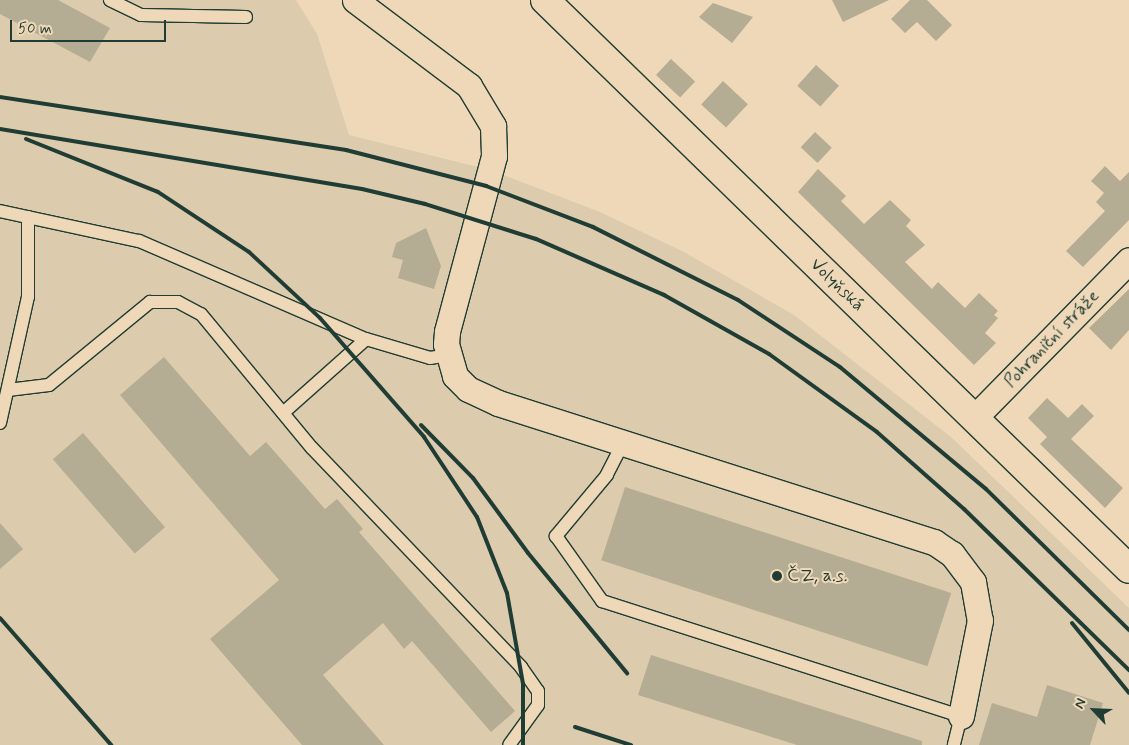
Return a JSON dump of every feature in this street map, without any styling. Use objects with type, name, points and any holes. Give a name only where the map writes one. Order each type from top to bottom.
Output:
[{"type":"main road","name":"Volyňská","points":[[544,0],[1129,569]]},
{"type":"street","points":[[355,0],[469,86],[493,126],[494,156],[447,332],[448,355],[455,376],[478,395],[934,542],[952,554],[973,582],[980,620],[962,716]]},
{"type":"street","name":"Pohraniční stráže","points":[[974,418],[1129,260]]},
{"type":"lane","points":[[110,0],[141,15],[246,17]]},
{"type":"lane","points":[[0,211],[96,228],[139,241],[366,338],[430,358],[448,355]]},
{"type":"lane","points":[[0,423],[28,296],[28,217]]},
{"type":"lane","points":[[8,390],[49,385],[150,302],[178,302],[202,314],[283,413],[538,691],[538,705],[509,745]]},
{"type":"lane","points":[[283,413],[366,338]]},
{"type":"lane","points":[[623,443],[607,475],[556,536],[602,601],[962,716],[954,745]]},
{"type":"shaded area","name":"ČZ, a.s.","points":[[0,0],[296,0],[317,34],[349,135],[490,170],[600,212],[682,251],[794,315],[951,437],[1129,608],[1129,745],[0,745]]},
{"type":"building","points":[[0,0],[58,0],[110,28],[90,62],[0,14]]},
{"type":"building","points":[[832,0],[889,0],[843,22]]},
{"type":"building","points":[[910,0],[927,0],[952,25],[936,41],[917,22],[905,33],[891,19]]},
{"type":"building","points":[[713,3],[753,17],[732,43],[699,17]]},
{"type":"building","points":[[671,59],[695,82],[680,98],[656,75]]},
{"type":"building","points":[[816,65],[839,86],[820,107],[797,86]]},
{"type":"building","points":[[723,81],[748,104],[726,128],[701,104]]},
{"type":"building","points":[[815,132],[832,148],[817,163],[801,147]]},
{"type":"building","points":[[1105,166],[1120,181],[1129,172],[1129,220],[1083,267],[1066,251],[1105,211],[1096,202],[1104,193],[1091,181]]},
{"type":"building","points":[[818,169],[846,196],[841,201],[864,224],[890,200],[911,220],[906,226],[925,245],[905,262],[932,289],[938,282],[965,308],[979,293],[998,311],[994,315],[998,318],[985,333],[996,343],[974,365],[798,192]]},
{"type":"building","points":[[426,228],[441,266],[434,289],[398,278],[403,260],[392,257],[396,243]]},
{"type":"building","points":[[1129,289],[1129,330],[1111,350],[1089,328]]},
{"type":"building","points":[[164,357],[250,456],[266,442],[325,509],[337,499],[363,529],[359,532],[515,711],[491,732],[412,641],[404,649],[383,623],[323,675],[384,745],[302,745],[210,639],[279,580],[120,395]]},
{"type":"building","points":[[1047,398],[1068,418],[1082,404],[1094,416],[1071,439],[1123,488],[1105,508],[1040,444],[1047,437],[1028,418]]},
{"type":"building","points":[[83,433],[165,527],[135,554],[53,459]]},
{"type":"building","name":"ČZ, a.s.","points":[[625,487],[951,593],[927,666],[601,560]]},
{"type":"building","points":[[0,523],[23,549],[0,569]]},
{"type":"building","points":[[651,655],[922,741],[922,745],[797,745],[638,695]]},
{"type":"building","points":[[1047,685],[1103,703],[1090,745],[979,745],[992,703],[1037,717]]},
{"type":"railway","points":[[0,97],[346,150],[486,186],[593,227],[738,300],[840,367],[986,489],[1129,630]]},
{"type":"railway","points":[[0,129],[362,189],[425,204],[536,239],[664,295],[769,354],[877,432],[964,509],[1129,670]]},
{"type":"railway","points":[[26,139],[158,192],[249,252],[320,318],[424,437],[477,517],[507,593],[523,684],[523,745]]},
{"type":"railway","points":[[421,425],[473,478],[528,553],[627,673]]},
{"type":"railway","points":[[0,618],[111,745]]},
{"type":"railway","points":[[1072,623],[1129,693]]},
{"type":"railway","points":[[575,727],[631,745]]},
{"type":"place","name":"ČZ, a.s.","points":[[777,576]]}]
